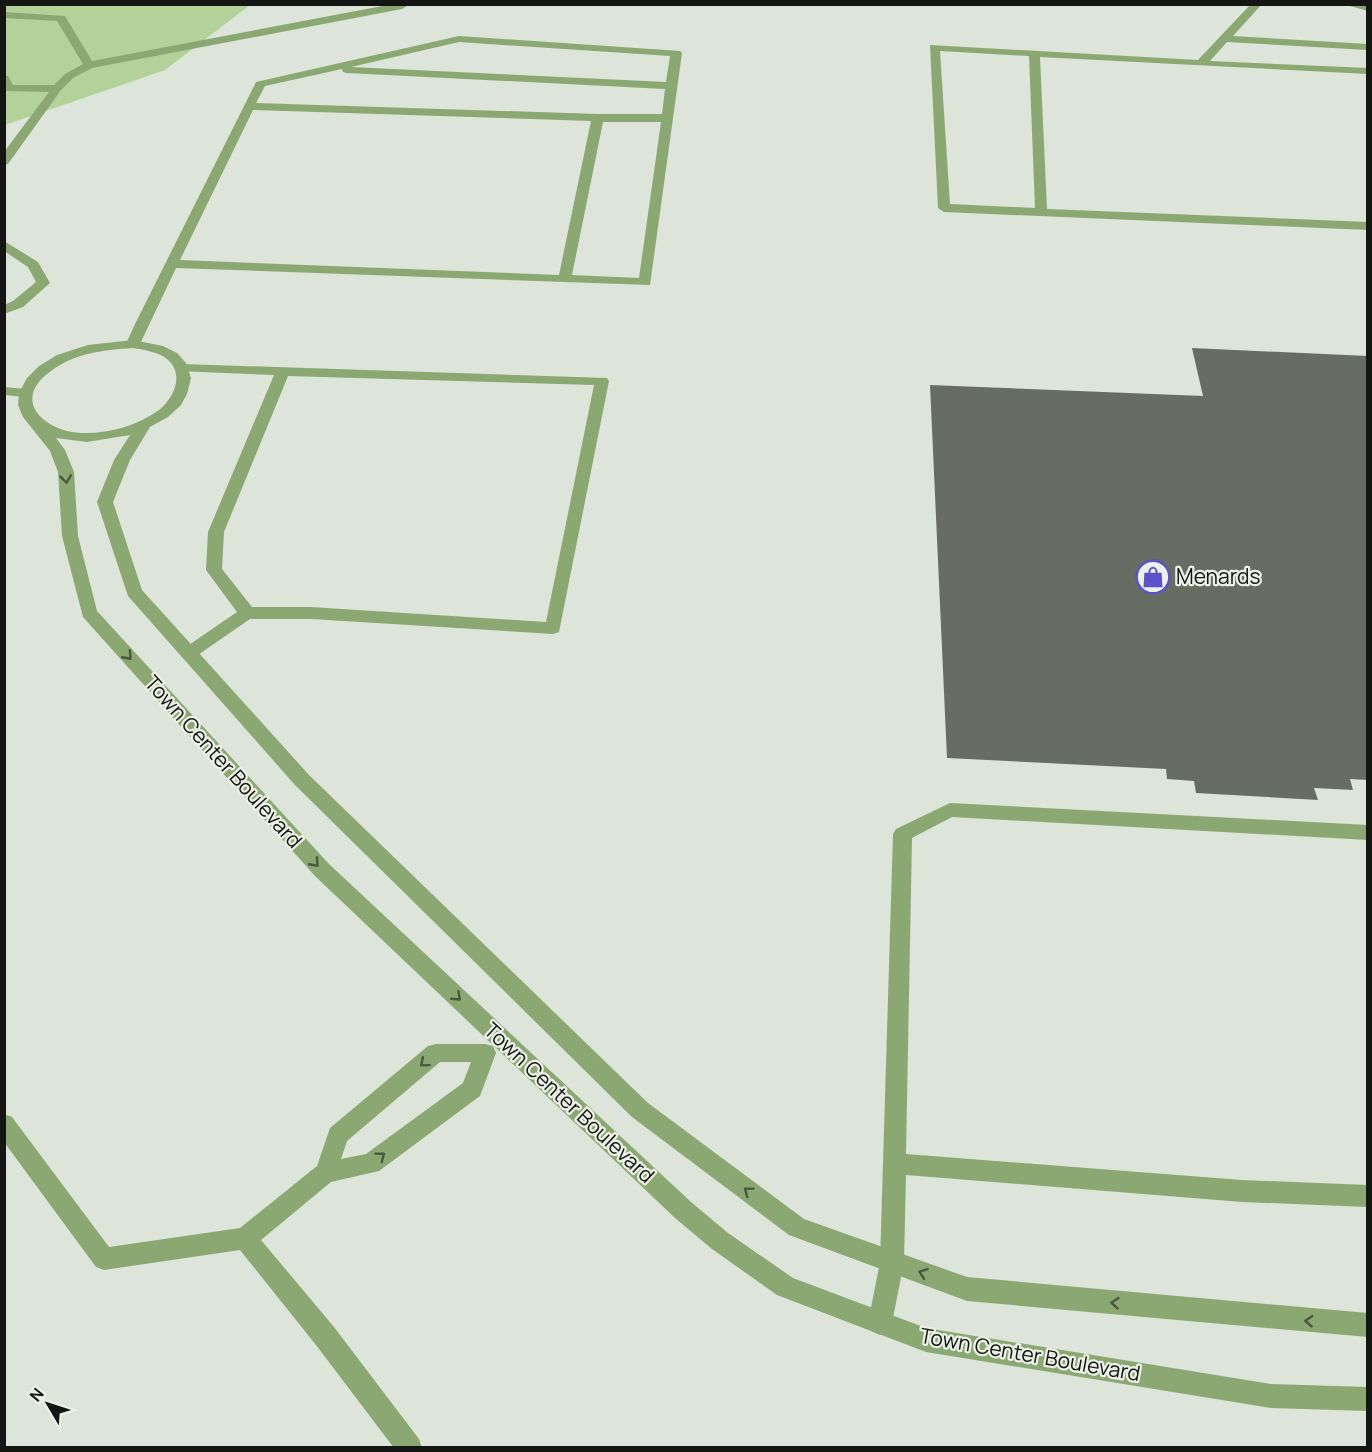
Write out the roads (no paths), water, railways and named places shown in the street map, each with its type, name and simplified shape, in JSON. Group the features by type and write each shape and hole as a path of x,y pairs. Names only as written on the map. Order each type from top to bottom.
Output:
{"street":[{"path":"4,161 57,88 69,76 89,65 402,6 401,4"},
{"path":"1201,64 1257,4"},
{"path":"1354,4 1368,8"},
{"path":"4,15 61,18 89,65"},
{"path":"133,344 249,106 260,84 459,39 676,53 645,282 172,264"},
{"path":"1225,39 1368,47"},
{"path":"1368,71 1201,64 934,47 944,208 1368,226"},
{"path":"1034,54 1041,211"},
{"path":"324,69 671,86"},
{"path":"4,78 9,88 57,88"},
{"path":"249,106 598,118 667,118"},
{"path":"565,279 598,118"},
{"path":"4,245 33,265 43,283 18,304 4,310"},
{"path":"133,344 155,348 172,356 182,368 185,382 179,397 165,412 145,424 124,432 77,438 57,434 40,427 28,416 24,401 26,393 41,372 60,359 100,346 133,344"},
{"path":"182,368 602,381 553,628 311,613 247,613 189,653"},
{"path":"247,613 214,570 216,532 283,371"},
{"path":"4,391 26,393"},
{"name":"Town Center Boulevard","path":"145,424 122,460 105,502 134,592 302,780 640,1110 797,1227 967,1289 1368,1325"},
{"name":"Town Center Boulevard","path":"40,427 57,450 66,472 70,536 89,613 322,870 494,1046 720,1241 785,1287 926,1340 1270,1396 1368,1399"},
{"path":"880,1323 892,1262 903,834 950,810 1368,833"},
{"path":"326,1172 338,1135 436,1053 494,1046"},
{"path":"4,1124 104,1259 245,1238 326,1172 370,1164 472,1089 494,1046"},
{"path":"894,1164 1242,1191 1368,1196"},
{"path":"245,1238 325,1336 410,1448"}],"place":[{"name":"Menards","path":"1153,577"}]}
